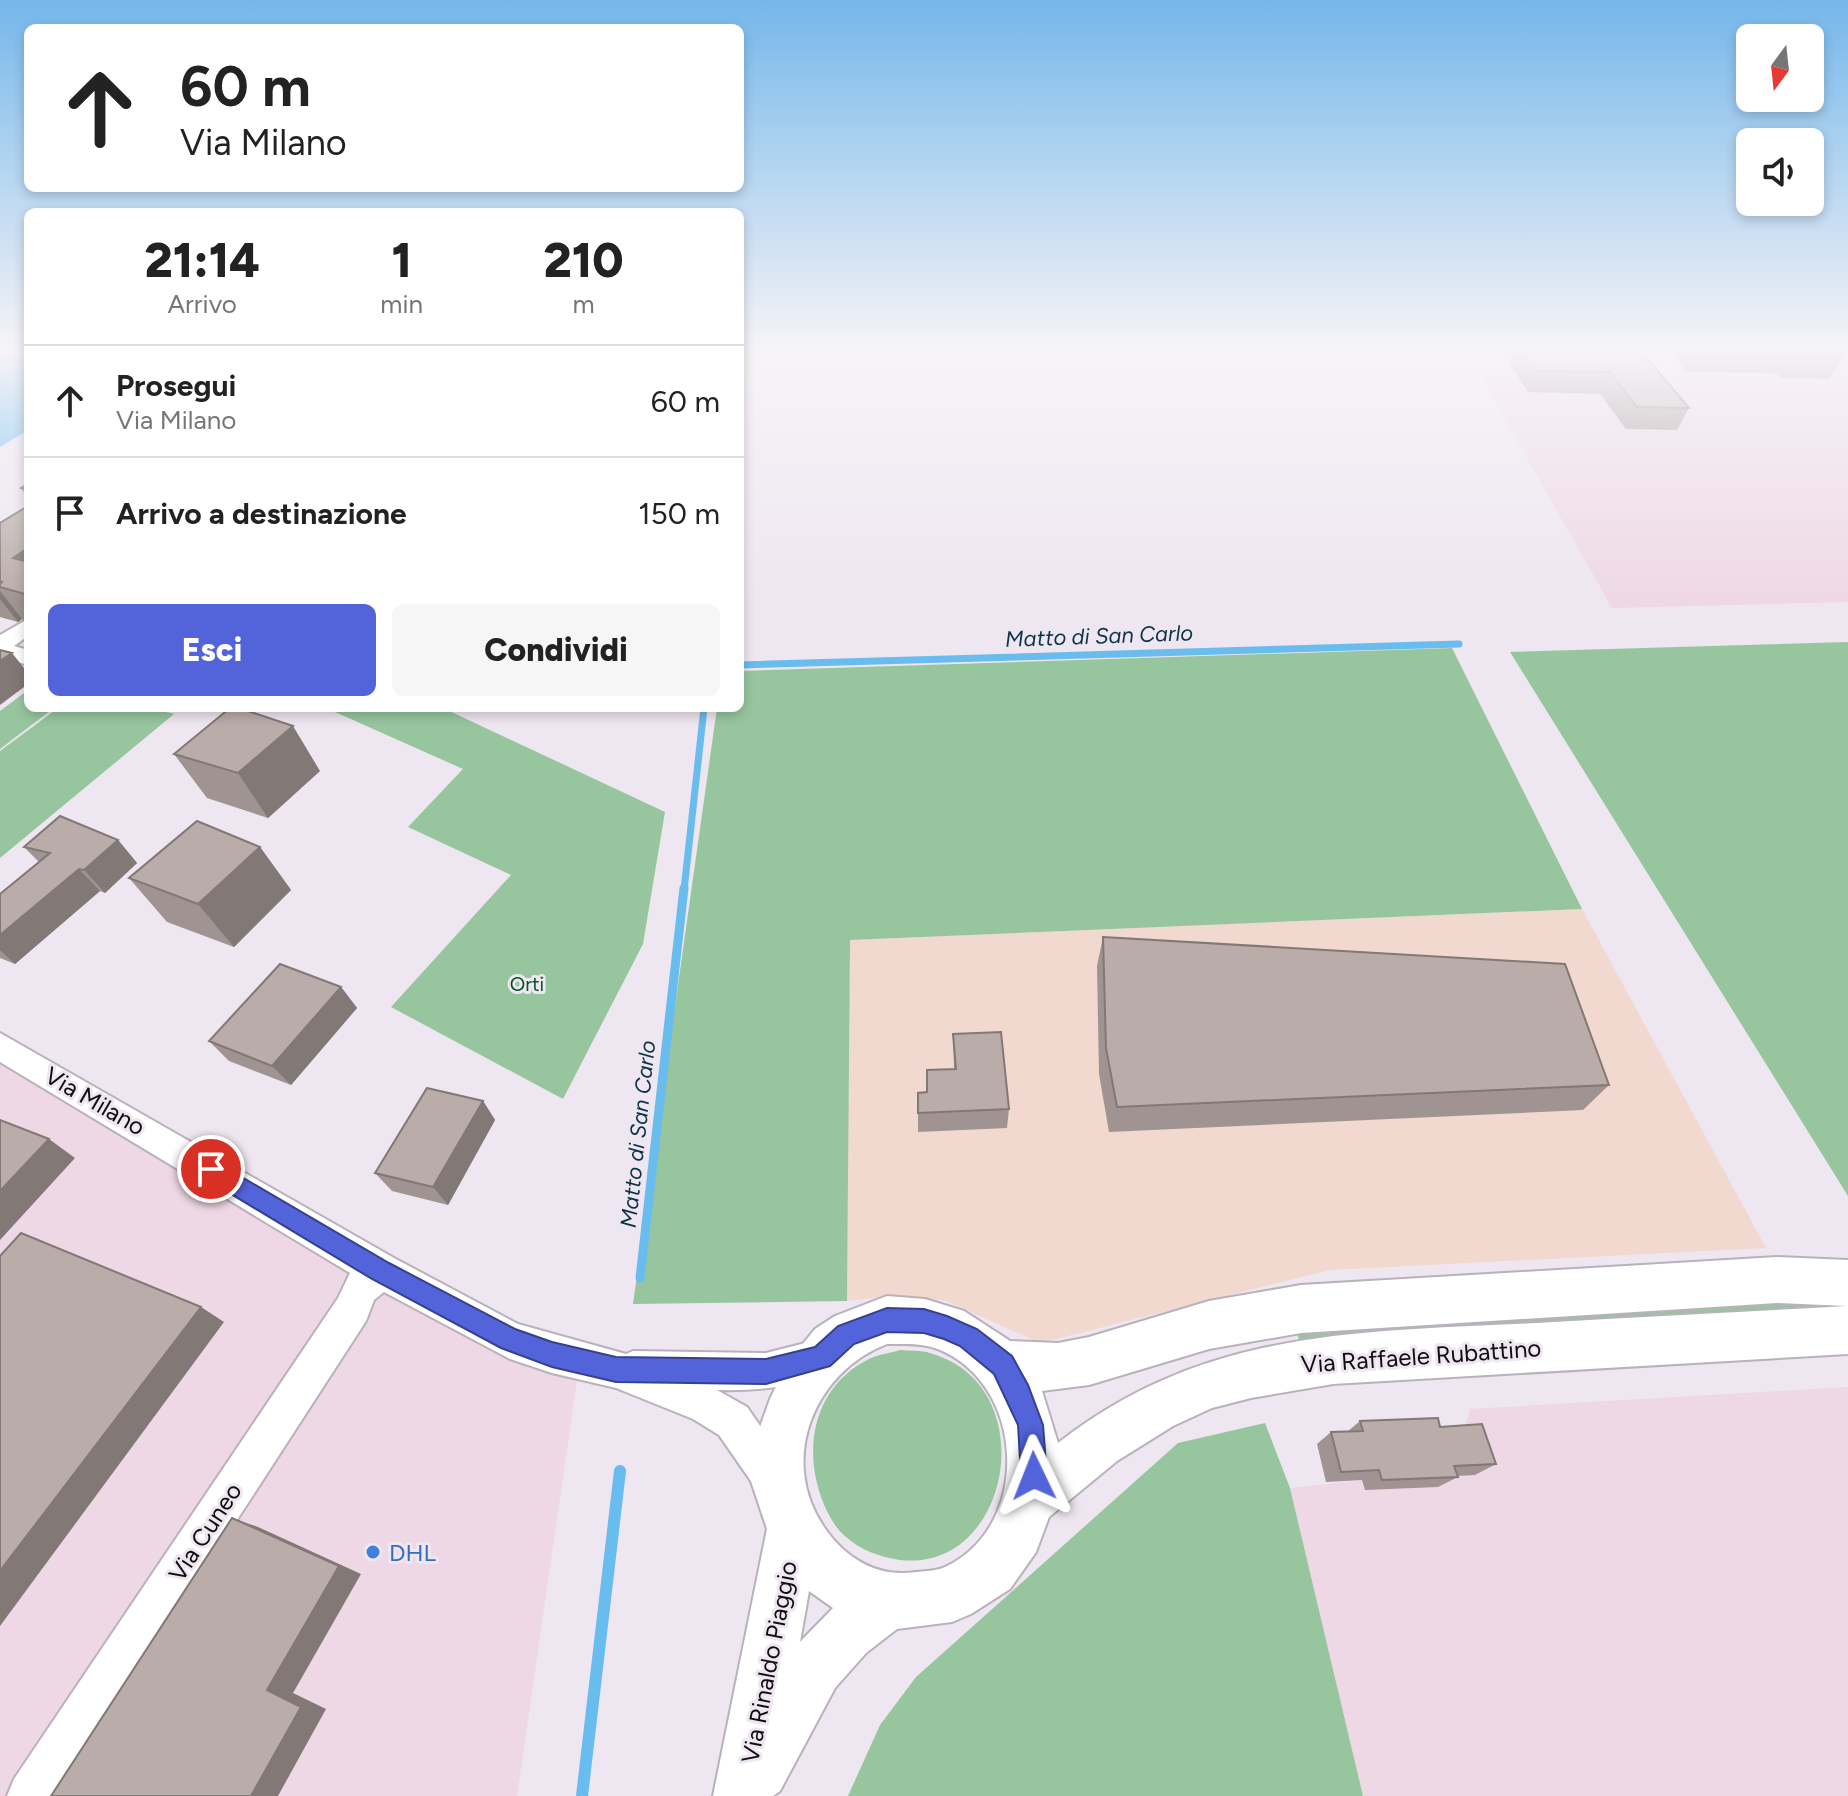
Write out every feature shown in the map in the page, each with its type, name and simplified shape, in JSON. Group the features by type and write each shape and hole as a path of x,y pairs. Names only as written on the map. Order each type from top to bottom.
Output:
{"street":[{"path":"0,647 24,629"},
{"path":"0,647 24,656"},
{"name":"Via Milano","path":"0,1046 381,1271 510,1340 552,1354 616,1369 706,1405 733,1421 785,1505"},
{"name":"Via Cuneo","path":"31,1796 353,1308 359,1289 381,1271"},
{"path":"1003,1365 1033,1368 1073,1364 1209,1325 1301,1309 1777,1280 1848,1283"},
{"name":"Via Raffaele Rubattino","path":"887,1320 924,1321 969,1338 1003,1365 1019,1393 1030,1425 1035,1459 1031,1498 1011,1542 995,1563 960,1590 928,1601 889,1601 860,1593 831,1575 808,1550 785,1505 783,1429 796,1393 821,1358 847,1335 887,1320"},
{"name":"Via Raffaele Rubattino","path":"1031,1498 1124,1425 1176,1398 1239,1377 1291,1365 1426,1353 1848,1330"},
{"name":"Via Milano","path":"616,1369 766,1372 821,1358"},
{"name":"Via Rinaldo Piaggio","path":"744,1796 785,1505"},
{"name":"Via Rinaldo Piaggio","path":"744,1796 815,1668 846,1633 889,1601"}],"shaded area":[{"path":"1514,436 1848,436 1848,602 1612,608"},
{"path":"1582,909 1766,1248 1330,1270 1040,1343 946,1301 901,1295 847,1301 849,940"},
{"path":"0,1045 580,1360 517,1796 0,1796"},
{"path":"1848,1387 1848,1796 1363,1796 1290,1488 1362,1480 1366,1490 1463,1436 1470,1409"}],"green space":[{"path":"1848,642 1848,1196 1510,652"},
{"path":"1452,648 1582,909 850,940 847,1301 633,1304 716,712 744,712 744,671"},
{"path":"24,693 24,712 49,712 0,749 0,711"},
{"path":"53,712 174,714 0,858 0,751"},
{"name":"Orti","path":"335,712 452,712 665,812 643,944 563,1099 391,1007 511,875 408,827 463,769"},
{"path":"1848,1300 1848,1317 1300,1344 1296,1328"},
{"path":"900,1350 930,1353 968,1373 991,1403 1001,1441 999,1480 985,1516 961,1544 927,1559 885,1557 851,1541 835,1525 816,1480 813,1456 815,1432 821,1410 832,1389 849,1372 871,1358"},
{"path":"1265,1423 1290,1488 1363,1796 848,1796 880,1725 916,1677 1178,1443"}],"water":[{"path":"0,436 18,436 0,447"}],"building":[{"path":"24,508 24,551 13,558 24,561 24,594 0,587 0,523"},
{"path":"0,650 12,653 0,661"},
{"path":"225,712 251,712 293,726 238,773 174,754"},
{"path":"60,816 118,840 0,935 0,894 50,853 24,847"},
{"path":"197,821 260,847 198,904 129,878"},
{"path":"1103,937 1565,964 1609,1085 1117,1107 1106,1048"},
{"path":"280,964 341,987 272,1066 209,1041"},
{"path":"1001,1032 1009,1109 918,1113 918,1093 927,1092 927,1070 956,1069 953,1034"},
{"path":"427,1088 483,1101 433,1187 375,1173"},
{"path":"0,1120 49,1139 0,1191"},
{"path":"21,1233 201,1307 0,1571 0,1256"},
{"path":"1438,1418 1440,1427 1482,1424 1496,1464 1454,1466 1458,1477 1382,1480 1379,1470 1341,1472 1331,1432 1363,1431 1360,1421"},
{"path":"232,1518 339,1566 267,1690 301,1707 251,1796 51,1796"}],"waterway":[{"name":"Matto di San Carlo","path":"744,665 1459,644"},
{"name":"Matto di San Carlo","path":"684,890 704,712"},
{"name":"Matto di San Carlo","path":"640,1278 684,888"},
{"name":"Matto di San Carlo","path":"582,1796 620,1471"}],"place":[{"name":"DHL","path":"373,1552"}],"route":[{"path":"211,1169 381,1271 510,1340 552,1354 616,1369 766,1372 821,1358 847,1335 887,1320 924,1321 947,1328 969,1338 1003,1365 1019,1393 1030,1425 1034,1476"}]}
